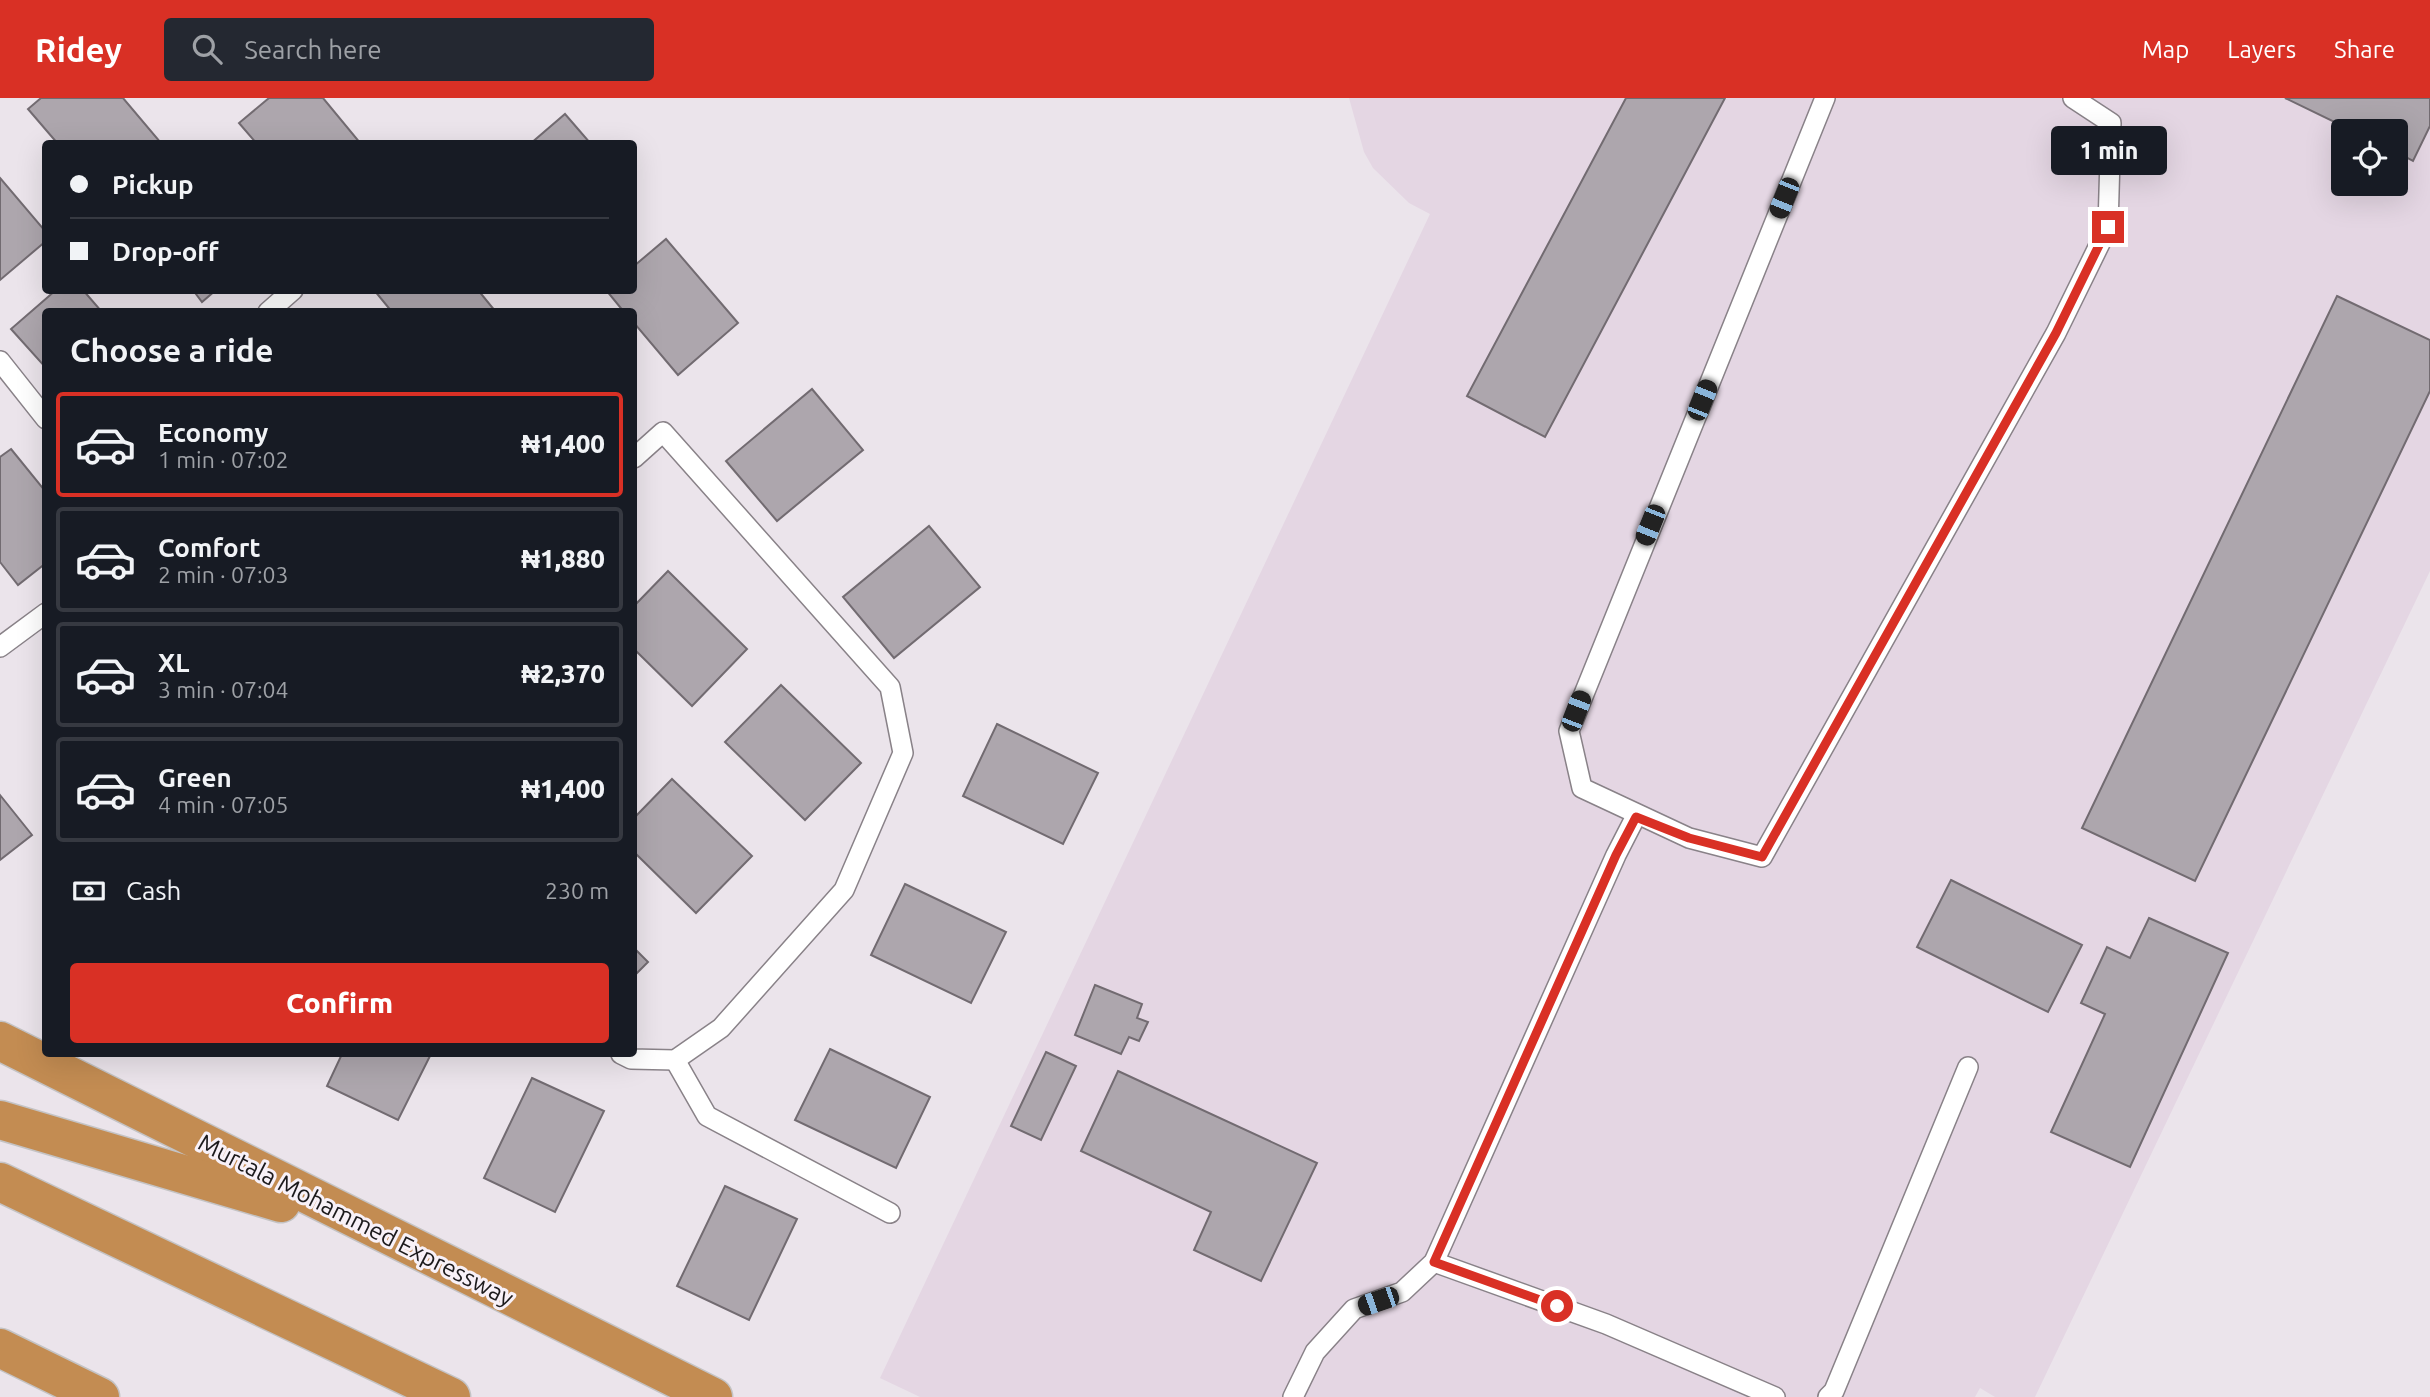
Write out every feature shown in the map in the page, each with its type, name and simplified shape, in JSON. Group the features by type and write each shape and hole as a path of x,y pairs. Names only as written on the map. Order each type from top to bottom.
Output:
{"highway":[{"name":"Murtala Mohammed Expressway","path":"0,1041 713,1397"},
{"path":"0,1120 374,1230"},
{"path":"0,1182 451,1397"},
{"path":"0,1348 100,1397"}],"lane":[{"path":"1825,98 1569,731 1582,788 1636,817 1689,838 1762,857 2056,333 2108,227 2111,123 2073,98"},
{"path":"273,308 288,294"},
{"path":"0,361 42,414"},
{"path":"627,1057 675,1060 722,1028 844,890 903,752 890,687 663,432 637,455"},
{"path":"0,647 42,616"},
{"path":"1293,1397 1315,1352 1354,1309 1402,1292 1434,1262 1616,855 1636,817"},
{"path":"675,1060 707,1115 890,1213"},
{"path":"1828,1397 1834,1391 1968,1067"},
{"path":"1434,1262 1606,1324 1775,1397"}],"shaded area":[{"path":"1349,98 2430,98 2430,571 2035,1397 1995,1397 1980,1388 1975,1397 920,1397 880,1378 1430,214 1409,203 1373,168 1364,152"}],"building":[{"path":"41,98 123,98 158,140 55,140 28,109"},
{"path":"269,98 323,98 358,140 254,140 239,123"},
{"path":"1626,98 1725,98 1545,437 1467,396"},
{"path":"2285,98 2430,98 2430,126 2413,161 2408,158 2408,119 2331,120"},
{"path":"565,114 588,140 535,140"},
{"path":"0,178 42,227 42,244 0,280"},
{"path":"666,239 738,323 678,375 637,327 637,308 621,308 609,294 637,294 637,263"},
{"path":"51,294 86,294 99,308 42,308 42,364 11,329"},
{"path":"196,294 211,294 202,302"},
{"path":"377,294 481,294 493,308 389,308"},
{"path":"2337,296 2430,340 2430,391 2195,881 2082,828"},
{"path":"812,389 863,450 777,521 726,461"},
{"path":"11,449 42,487 42,566 18,585 0,562 0,457"},
{"path":"929,526 980,587 894,658 843,597"},
{"path":"668,571 747,649 692,706 637,652 637,603"},
{"path":"781,685 861,763 805,820 725,742"},
{"path":"997,724 1098,773 1063,844 963,796"},
{"path":"672,779 752,856 696,913 637,855 637,815"},
{"path":"0,795 32,835 0,860"},
{"path":"1951,880 2082,945 2048,1012 1917,947"},
{"path":"905,884 1006,932 971,1003 871,955"},
{"path":"2149,918 2228,953 2130,1167 2051,1132 2105,1014 2081,1003 2107,947 2130,958"},
{"path":"637,951 648,962 637,973"},
{"path":"1095,985 1142,1004 1137,1018 1148,1022 1139,1041 1129,1037 1121,1054 1075,1035"},
{"path":"830,1049 930,1097 896,1168 795,1120"},
{"path":"1046,1052 1076,1066 1041,1140 1011,1126"},
{"path":"341,1057 430,1057 398,1120 327,1086"},
{"path":"1118,1071 1317,1163 1261,1281 1194,1250 1211,1212 1081,1151"},
{"path":"532,1078 604,1111 555,1212 484,1178"},
{"path":"725,1186 797,1219 749,1320 677,1286"}],"route":[{"path":"1557,1306 1434,1262 1616,855 1636,817 1689,838 1762,857 2056,333 2108,227"}]}
